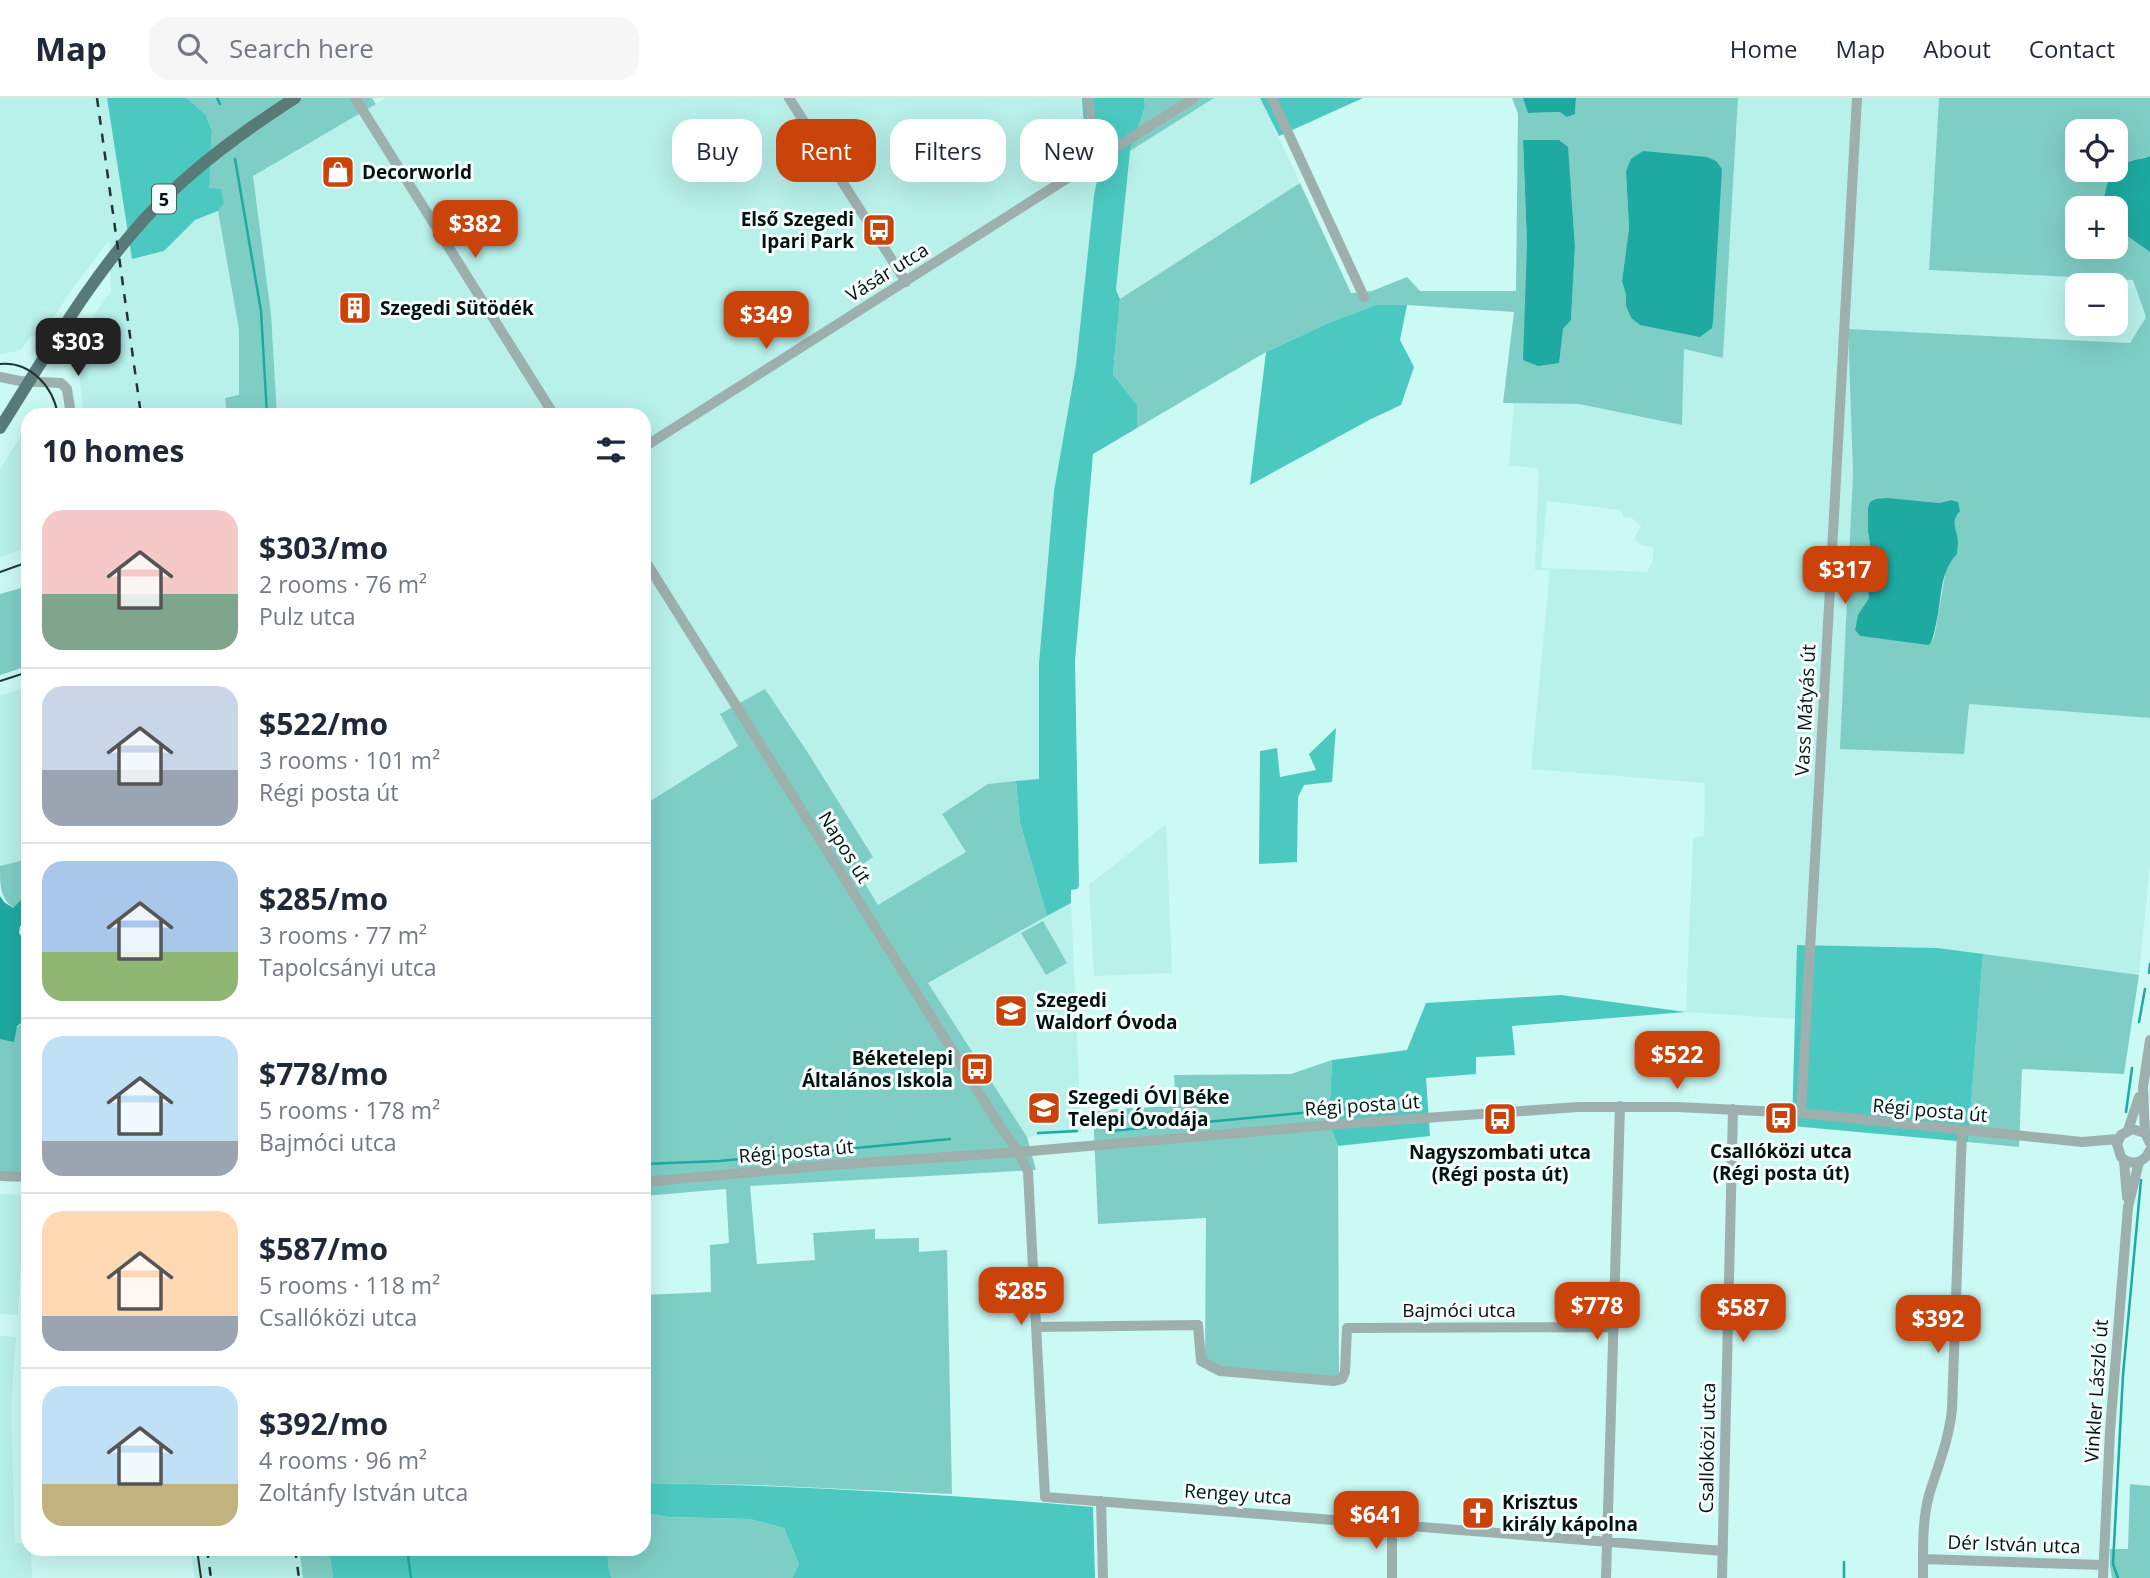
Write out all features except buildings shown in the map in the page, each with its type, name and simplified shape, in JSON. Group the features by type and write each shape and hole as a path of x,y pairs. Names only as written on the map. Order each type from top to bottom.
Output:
{"main road":[{"name":"5","path":"0,428 76,309 120,250 160,203 215,153 295,98"}],"street":[{"path":"355,98 550,408"},
{"path":"789,98 906,282"},
{"path":"1087,98 1090,119"},
{"name":"Vásár utca","path":"1118,147 1194,98"},
{"path":"1272,98 1364,298"},
{"name":"Vass Mátyás út","path":"1801,1114 1857,98"},
{"name":"Vásár utca","path":"651,443 1063,182"},
{"path":"0,377 61,383 67,390 70,408"},
{"name":"Napos út","path":"651,570 1019,1152 1028,1172 1045,1497"},
{"path":"2118,1139 2128,1130 2143,1087 2150,1040"},
{"path":"2143,1087 2148,1139"},
{"path":"1606,1578 1620,1106"},
{"name":"Régi posta út","path":"651,1181 1328,1125 1620,1106 1801,1114 2082,1142 2118,1139"},
{"name":"Csallóközi utca","path":"1722,1578 1733,1109"},
{"path":"2128,1130 2137,1129 2148,1139"},
{"path":"1923,1578 1924,1522 1929,1497 1946,1446 1952,1409 1962,1130"},
{"name":"Vinkler László út","path":"2103,1578 2110,1431 2128,1207 2118,1139"},
{"name":"Régi posta út","path":"2082,1142 2121,1157 2129,1163 2147,1156"},
{"name":"Vinkler László út","path":"2128,1207 2147,1156"},
{"path":"0,1176 21,1177"},
{"name":"Bajmóci utca","path":"1037,1326 1198,1325 1201,1361 1220,1371 1334,1381 1342,1379 1345,1372 1347,1328 1614,1327"},
{"name":"Rengey utca","path":"1045,1497 1723,1551"},
{"path":"1101,1501 1103,1578"},
{"path":"1392,1523 1392,1578"},
{"name":"Dér István utca","path":"1923,1559 2103,1565"}],"shaded area":[{"path":"0,98 107,98 132,259 164,251 195,220 218,211 239,330 239,396 225,398 226,408 83,408 75,340 111,292 109,240 68,295 42,336 31,336 21,349 0,354"},
{"path":"107,98 187,98 206,115 212,131 209,188 221,189 224,203 218,211 195,220 164,251 132,259"},
{"path":"187,98 372,98 376,104 253,176 271,314 277,408 226,408 225,398 239,395 239,330 218,211 224,202 208,188 212,131 206,115"},
{"path":"386,98 1082,98 1083,119 1020,119 1020,182 1097,182 1076,365 1054,491 1039,663 1039,779 988,784 942,814 966,852 878,905 855,868 873,857 808,753 738,746 651,801 651,408 277,408 271,314 253,176"},
{"path":"1082,98 1144,98 1145,107 1130,151 1116,290 1120,299 1113,374 1137,405 1137,428 1093,454 1075,661 1079,886 1071,890 1071,903 1047,916 1020,823 1016,781 1039,779 1039,663 1054,491 1076,365 1094,195 1097,182 1118,182 1118,119 1083,119"},
{"path":"1144,98 1214,98 1130,151 1145,107"},
{"path":"1214,98 1260,98 1300,183 1120,299 1116,290 1130,151"},
{"path":"1260,98 1363,98 1279,136"},
{"path":"1512,98 1523,98 1529,113 1575,114 1576,98 1738,98 1723,358 1684,349 1682,425 1579,404 1503,403 1514,312 1376,305 1328,323 1266,352 1137,428 1137,405 1113,374 1120,299 1300,183 1351,293 1372,291 1407,277 1420,291 1516,291 1518,114","holes":["1523,141 1571,190 1575,246 1571,320 1563,329 1527,245","1626,171 1640,325 1631,318 1626,306 1622,281 1629,228"]},
{"path":"1523,98 1576,98 1575,114 1567,117 1560,112 1528,113"},
{"path":"1738,98 1939,98 1929,270 2065,277 2065,336 2128,336 2128,280 2133,280 2146,317 2130,343 1848,329 1853,473 1968,704 2150,718 2150,862 2139,975 1938,948 1798,945 1796,1019 1686,1012 1693,838 1704,836 1705,783 1531,769 1550,570 1535,570 1539,469 1509,465 1514,403 1579,404 1682,424 1684,349 1723,358","holes":["1547,501 1621,510 1623,517 1632,518 1641,526 1634,539 1653,548 1653,561 1647,572 1541,568"]},
{"path":"1939,98 2150,98 2150,156 2131,161 2128,165 2128,119 2065,119 2065,182 2116,182 2107,196 2065,196 2065,259 2128,259 2128,236 2150,252 2150,718 1969,704 1964,754 1840,749 1853,473 1848,329 2130,343 2146,317 2133,280 2128,280 2128,273 2065,273 2065,277 1929,270","holes":["1951,500 1956,515 1954,521 1958,541 1946,569 1934,638 1929,644 1860,636 1855,630 1858,616 1869,598 1866,566 1870,544 1868,532"]},
{"path":"1523,140 1559,140 1568,147 1575,246 1571,320 1563,329 1559,363 1538,366 1523,360 1527,245"},
{"path":"1643,151 1707,157 1716,161 1722,169 1713,321 1712,328 1700,337 1640,325 1631,318 1626,306 1622,281 1629,228 1626,171 1631,159"},
{"path":"2150,156 2150,252 2128,236 2128,196 2105,196 2108,182 2128,182 2128,163"},
{"path":"1376,305 1407,305 1400,340 1414,367 1401,405 1250,485 1266,352 1328,323"},
{"path":"21,436 21,550 0,557 0,469"},
{"path":"1887,498 1958,502 1960,511 1955,522 1957,554 1944,578 1929,645 1860,636 1855,630 1858,615 1869,598 1866,566 1870,544 1868,508 1870,502"},
{"path":"21,588 21,668 0,675 0,594"},
{"path":"21,689 21,861 0,866 0,696"},
{"path":"765,689 873,857 856,869 878,905 966,852 942,814 988,784 1016,781 1020,823 1047,916 928,983 1027,1137 1036,1170 750,1186 757,1264 815,1260 813,1233 875,1229 875,1239 919,1238 919,1252 947,1250 952,1494 651,1483 651,1295 711,1292 710,1245 729,1243 726,1189 651,1195 651,801 738,746 720,714"},
{"path":"1336,728 1332,782 1304,785 1298,797 1297,862 1259,864 1260,751 1277,748 1280,777 1316,770 1309,754"},
{"path":"1166,824 1172,973 1094,976 1089,885"},
{"path":"21,861 21,901 13,908 5,899 2,890 0,866"},
{"path":"0,896 13,908 21,900 21,1023 17,1026 14,1042 0,1039"},
{"name":"Szegedi Waldorf Óvoda","path":"1071,903 1081,1132 1027,1137 928,983"},
{"path":"1043,921 1067,963 1046,975 1021,933"},
{"path":"1797,945 1938,948 1983,954 1968,1142 1792,1126"},
{"path":"1983,954 2139,975 2124,1074 2022,1069 2019,1147 1968,1142"},
{"path":"1561,995 1686,1012 1512,1026 1515,1055 1476,1057 1476,1074 1426,1078 1430,1136 1338,1146 1329,1123 1332,1060 1407,1050 1426,1003"},
{"path":"21,1024 21,1177 0,1176 0,1039"},
{"path":"1332,1060 1329,1123 1338,1146 1339,1377 1222,1369 1205,1359 1206,1218 1098,1224 1093,1110 1176,1106 1174,1075 1291,1074"},
{"path":"0,1194 21,1195 18,1315 0,1314"},
{"path":"0,1336 16,1337 11,1407 15,1543 21,1543 21,1556 31,1556 32,1578 0,1578"},
{"path":"651,1483 868,1491 1093,1507 1095,1578 792,1578 799,1564 784,1528 750,1519 651,1514"},
{"path":"2130,1484 2150,1486 2150,1578 2112,1578 2110,1549 2128,1549"},
{"path":"651,1514 750,1519 784,1528 799,1564 792,1578 612,1578 608,1556 651,1556"},
{"path":"192,1556 300,1556 303,1578 195,1578"},
{"path":"300,1556 330,1556 333,1578 303,1578"},
{"path":"330,1556 608,1556 612,1578 333,1578"}],"waterway":[{"path":"217,98 220,104"},
{"path":"235,159 261,311 267,408"},
{"path":"2149,973 2150,964"},
{"path":"2139,1022 2145,989"},
{"path":"2126,1112 2132,1068"},
{"path":"1111,1131 1406,1103"},
{"path":"1038,1133 1077,1131"},
{"path":"651,1164 719,1161 950,1139"},
{"path":"2118,1578 2113,1564 2123,1375 2141,1180"},
{"path":"408,1556 411,1578"},
{"path":"1844,1562 1844,1578"}],"tram line":[{"path":"0,364 11,364 30,371 45,385 56,408"},
{"path":"0,572 21,564"},
{"path":"0,681 21,674"},
{"path":"198,1556 201,1578"}],"railway":[{"path":"97,98 140,408"},
{"path":"208,1556 211,1578"},
{"path":"296,1556 299,1578"}],"place":[{"name":"Decorworld","path":"338,172"},
{"name":"Első Szegedi Ipari Park","path":"879,230"},
{"name":"Szegedi Sütödék","path":"355,308"},
{"name":"Szegedi Waldorf Óvoda","path":"1011,1011"},
{"name":"Béketelepi Általános Iskola","path":"977,1069"},
{"name":"Szegedi ÓVI Béke Telepi Óvodája","path":"1044,1108"},
{"name":"Csallóközi utca (Régi posta út)","path":"1781,1118"},
{"name":"Nagyszombati utca (Régi posta út)","path":"1500,1119"},
{"name":"Krisztus király kápolna","path":"1478,1513"}]}
